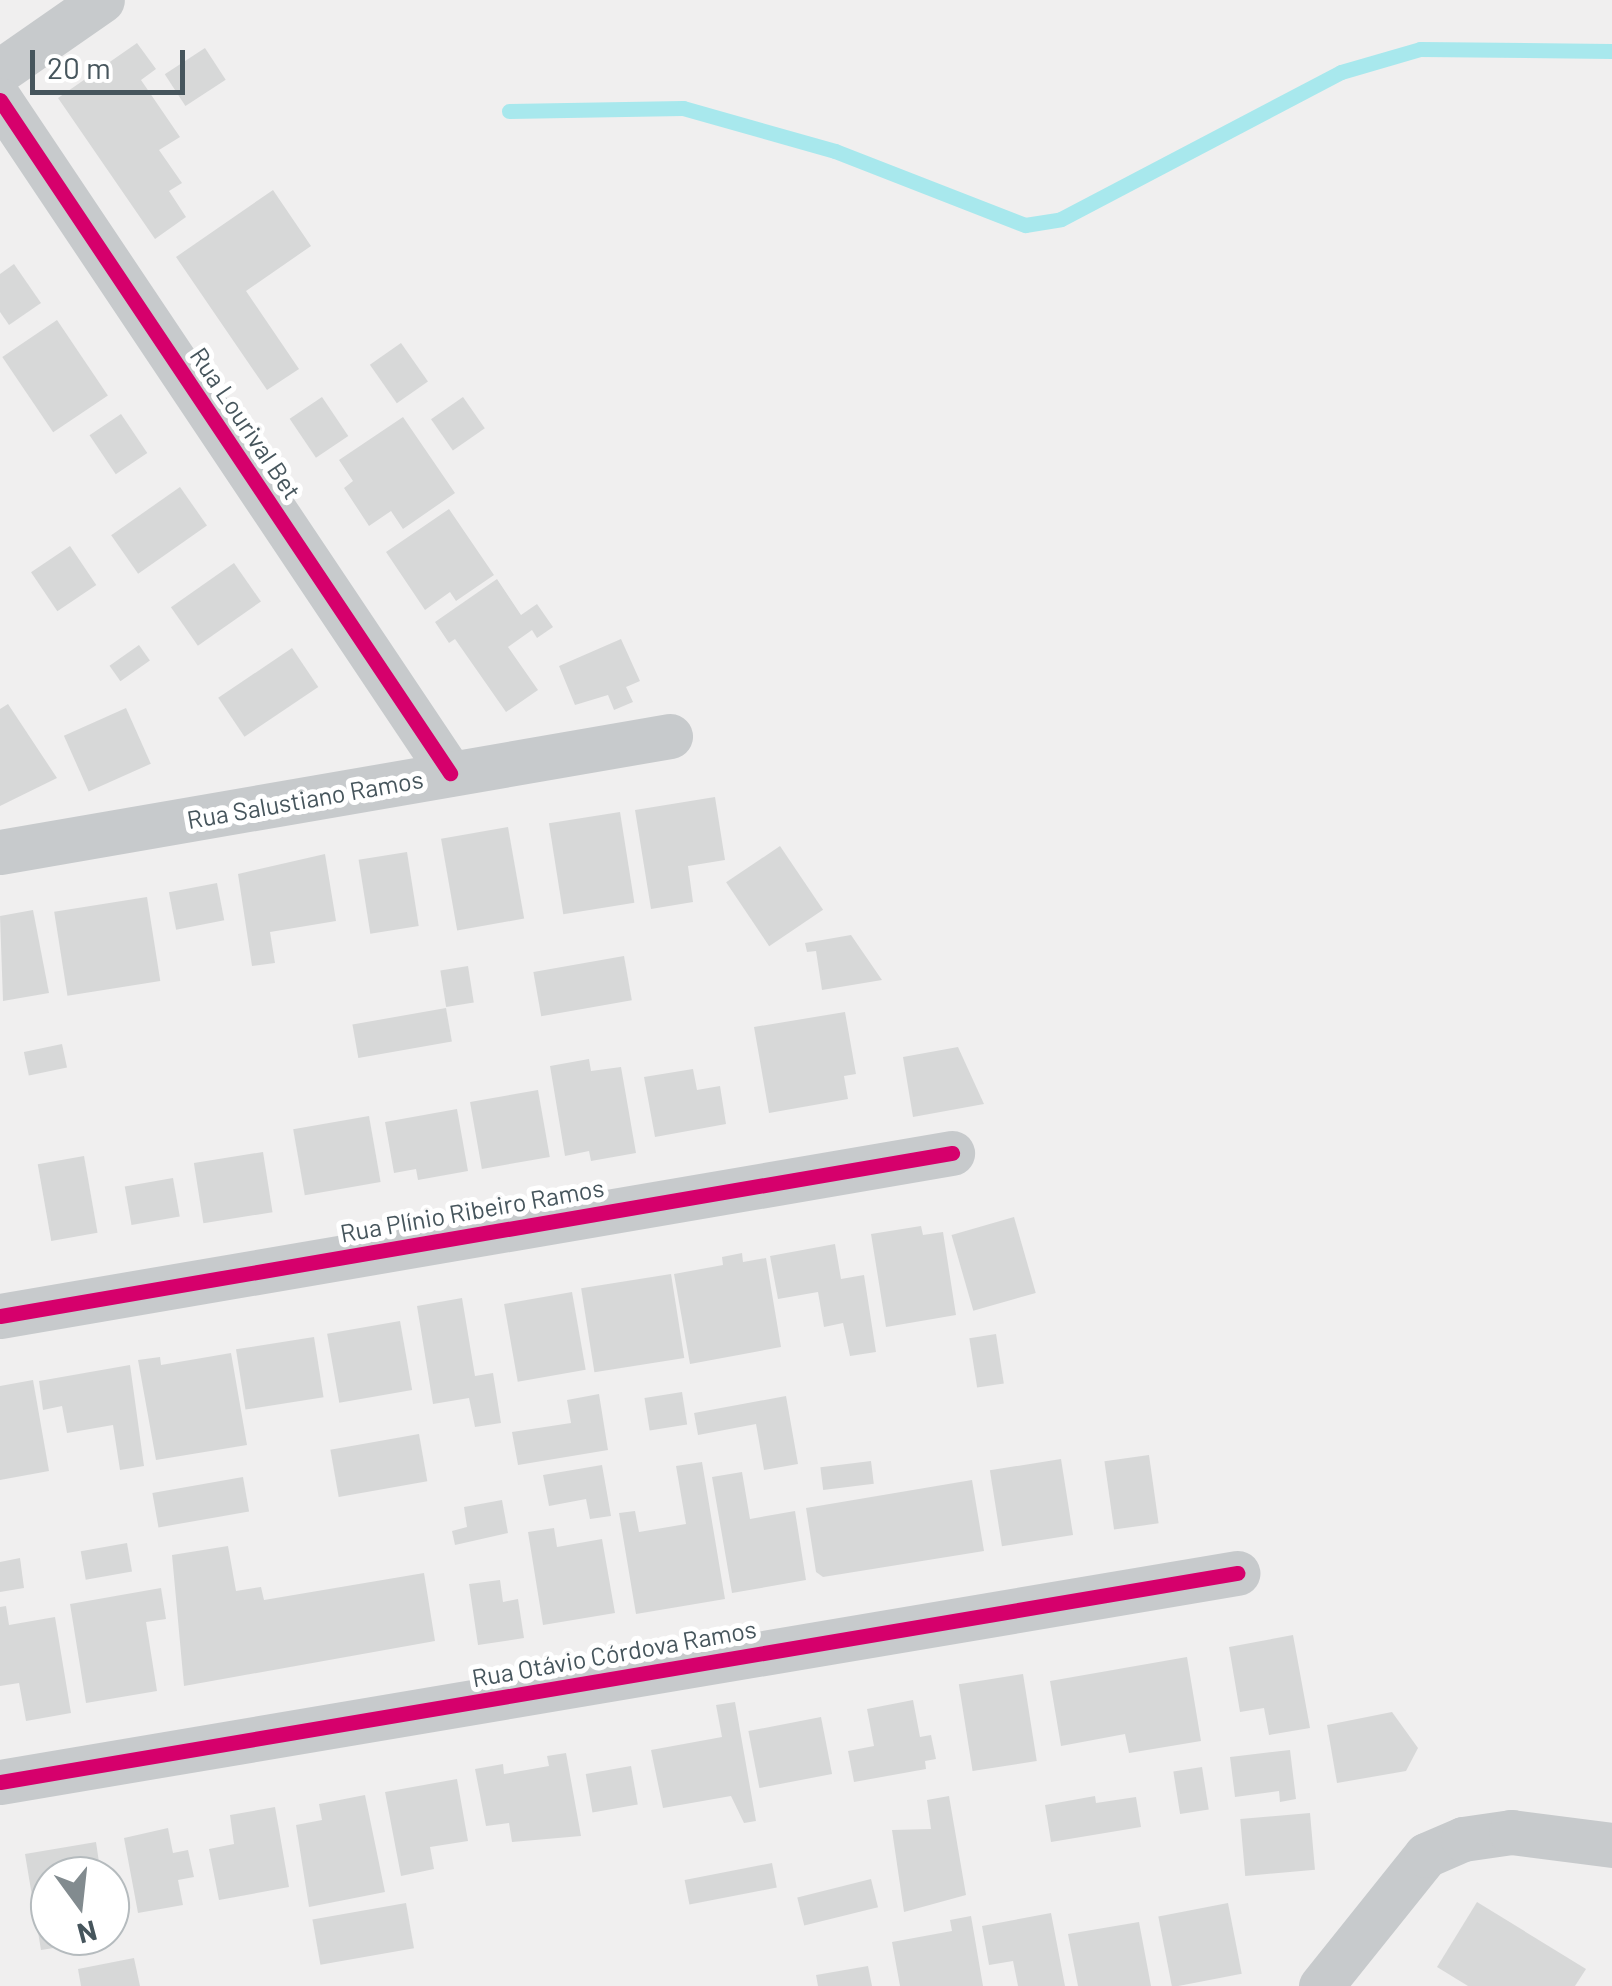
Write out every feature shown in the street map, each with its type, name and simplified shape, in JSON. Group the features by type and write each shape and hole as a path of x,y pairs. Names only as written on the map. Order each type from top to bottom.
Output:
{"street":[{"path":"0,71 102,0"},
{"name":"Rua Lourival Bet","path":"0,100 450,773"},
{"name":"Rua Salustiano Ramos","path":"0,852 670,736"},
{"name":"Rua Plínio Ribeiro Ramos","path":"0,1316 952,1153"},
{"name":"Rua Otávio Córdova Ramos","path":"0,1782 1237,1573"},
{"path":"1321,1986 1426,1855 1463,1839 1511,1832 1612,1845"}],"building":[{"path":"137,43 156,69 141,80 180,137 159,150 182,183 169,191 186,217 155,239 58,98"},
{"path":"205,48 226,80 185,106 165,74"},
{"path":"273,190 311,246 246,291 299,369 267,390 176,257"},
{"path":"14,264 41,303 9,325 0,312 0,274"},
{"path":"57,320 108,395 53,432 2,357"},
{"path":"401,343 428,382 397,403 370,365"},
{"path":"322,397 348,436 316,458 290,419"},
{"path":"463,397 485,428 453,450 431,419"},
{"path":"121,414 147,453 116,474 89,435"},
{"path":"403,417 455,493 403,529 391,511 369,526 344,488 353,481 339,460"},
{"path":"180,487 207,526 138,574 111,535"},
{"path":"449,509 494,575 456,601 450,592 425,610 386,552"},
{"path":"70,546 96,585 57,611 31,572"},
{"path":"234,563 261,602 198,646 171,607"},
{"path":"497,579 521,615 537,604 553,627 537,638 532,630 508,647 538,690 506,712 455,639 449,643 435,622"},
{"path":"621,639 640,681 626,687 633,702 614,710 608,695 575,705 559,666"},
{"path":"139,645 150,661 120,681 110,666"},
{"path":"292,648 318,687 244,737 218,698"},
{"path":"8,704 57,778 0,806 0,709"},
{"path":"126,708 151,764 89,791 64,736"},
{"path":"715,797 725,860 688,866 693,902 651,909 635,810"},
{"path":"620,812 634,903 563,914 549,823"},
{"path":"508,827 524,919 457,930 441,839"},
{"path":"780,846 823,910 769,946 726,882"},
{"path":"407,852 419,926 370,934 359,860"},
{"path":"325,854 336,921 270,932 275,963 252,966 238,874"},
{"path":"217,883 224,920 176,930 169,892"},
{"path":"147,897 160,981 67,996 54,912"},
{"path":"33,910 49,993 3,1001 0,916"},
{"path":"851,935 882,980 822,990 816,951 807,952 805,943"},
{"path":"624,956 632,1000 541,1016 533,972"},
{"path":"468,966 474,1003 446,1007 440,970"},
{"path":"446,1008 452,1041 358,1058 352,1024"},
{"path":"845,1012 856,1074 844,1076 848,1099 769,1113 754,1027"},
{"path":"62,1044 67,1067 29,1076 24,1052"},
{"path":"958,1047 984,1104 913,1117 903,1057"},
{"path":"589,1059 591,1071 621,1067 636,1153 591,1161 589,1151 565,1156 550,1066"},
{"path":"693,1069 697,1090 720,1086 726,1124 655,1137 644,1077"},
{"path":"538,1090 550,1157 482,1169 470,1102"},
{"path":"457,1109 468,1171 418,1180 416,1169 394,1173 385,1122"},
{"path":"369,1116 381,1182 305,1195 293,1129"},
{"path":"263,1152 273,1212 203,1223 194,1163"},
{"path":"84,1156 98,1233 51,1241 38,1164"},
{"path":"173,1178 180,1216 132,1225 125,1187"},
{"path":"1014,1217 1036,1293 973,1311 952,1235"},
{"path":"921,1226 923,1235 943,1232 956,1315 886,1327 871,1234"},
{"path":"835,1244 841,1279 864,1275 876,1352 850,1356 843,1323 824,1327 818,1292 778,1299 770,1256"},
{"path":"742,1253 743,1262 766,1258 781,1347 690,1364 674,1274 723,1265 722,1257"},
{"path":"671,1274 684,1358 594,1372 581,1288"},
{"path":"572,1292 586,1370 518,1382 504,1304"},
{"path":"462,1298 475,1376 493,1373 501,1423 475,1427 469,1398 433,1404 417,1306"},
{"path":"400,1321 412,1390 339,1403 327,1334"},
{"path":"996,1334 1004,1383 977,1388 969,1338"},
{"path":"314,1337 324,1397 246,1410 236,1349"},
{"path":"231,1353 247,1445 156,1460 138,1360 160,1357 161,1365"},
{"path":"130,1365 144,1466 120,1470 113,1425 67,1433 62,1406 43,1410 39,1381"},
{"path":"33,1380 49,1471 0,1480 0,1386"},
{"path":"682,1392 687,1425 650,1431 644,1398"},
{"path":"599,1394 608,1450 518,1465 512,1432 571,1423 567,1400"},
{"path":"786,1396 798,1464 764,1470 756,1424 698,1435 694,1413"},
{"path":"419,1434 427,1481 339,1497 330,1450"},
{"path":"1149,1455 1159,1523 1114,1530 1104,1461"},
{"path":"1061,1459 1073,1535 1002,1546 990,1470"},
{"path":"871,1461 874,1484 823,1490 820,1467"},
{"path":"702,1462 725,1599 636,1614 619,1513 635,1511 639,1532 686,1524 676,1466"},
{"path":"602,1465 611,1516 590,1519 586,1499 549,1506 543,1475"},
{"path":"742,1472 750,1519 795,1511 806,1580 732,1593 712,1477"},
{"path":"243,1477 249,1511 158,1527 152,1493"},
{"path":"972,1480 984,1551 823,1577 816,1572 806,1508"},
{"path":"502,1500 508,1533 455,1545 452,1531 467,1527 464,1507"},
{"path":"554,1528 557,1547 602,1539 615,1613 543,1625 528,1532"},
{"path":"127,1543 132,1572 86,1580 81,1551"},
{"path":"228,1546 236,1591 261,1587 264,1600 424,1573 435,1641 184,1686 172,1555"},
{"path":"20,1558 24,1588 0,1592 0,1562"},
{"path":"500,1580 503,1602 518,1599 524,1638 478,1645 469,1584"},
{"path":"161,1588 166,1619 146,1622 157,1691 86,1703 70,1604"},
{"path":"6,1606 9,1625 55,1617 71,1713 26,1721 19,1683 0,1686 0,1607"},
{"path":"1293,1635 1310,1728 1269,1735 1264,1708 1240,1712 1229,1647"},
{"path":"1187,1657 1201,1741 1129,1753 1125,1734 1061,1746 1050,1681"},
{"path":"1023,1674 1037,1761 973,1771 959,1684"},
{"path":"913,1700 920,1737 931,1735 936,1759 925,1761 926,1769 854,1782 848,1751 874,1746 867,1709"},
{"path":"735,1702 756,1821 744,1823 731,1796 663,1808 651,1750 722,1737 716,1705"},
{"path":"1392,1712 1418,1748 1406,1771 1337,1783 1327,1725"},
{"path":"821,1717 832,1774 759,1788 748,1731"},
{"path":"1290,1750 1296,1799 1280,1802 1279,1791 1235,1797 1230,1757"},
{"path":"566,1753 581,1836 512,1842 509,1823 486,1826 475,1769 503,1764 504,1774 549,1766 547,1756"},
{"path":"631,1766 638,1804 592,1812 586,1774"},
{"path":"1202,1767 1209,1809 1180,1814 1173,1772"},
{"path":"457,1779 468,1841 430,1847 434,1869 401,1876 385,1792"},
{"path":"365,1795 385,1892 309,1907 296,1825 322,1820 319,1804"},
{"path":"949,1796 966,1895 904,1912 892,1830 931,1829 927,1800"},
{"path":"1095,1796 1096,1803 1136,1797 1141,1827 1051,1842 1045,1805"},
{"path":"275,1807 289,1887 219,1900 209,1849 234,1844 230,1815"},
{"path":"1310,1813 1315,1870 1245,1876 1240,1819"},
{"path":"168,1828 173,1853 188,1850 194,1877 178,1880 183,1905 138,1913 124,1838"},
{"path":"96,1842 98,1856 30,1856 30,1884 25,1854"},
{"path":"772,1863 777,1888 689,1905 685,1880"},
{"path":"871,1879 878,1907 804,1926 797,1897"},
{"path":"1477,1902 1586,1969 1575,1986 1468,1986 1437,1967"},
{"path":"406,1903 414,1948 320,1965 312,1919"},
{"path":"1228,1903 1242,1974 1172,1986 1158,1917"},
{"path":"1051,1913 1065,1986 1018,1986 1013,1961 989,1965 982,1926"},
{"path":"971,1916 983,1986 900,1986 892,1942 952,1931 950,1920"},
{"path":"1139,1922 1151,1986 1078,1986 1068,1934"},
{"path":"134,1958 140,1986 81,1986 78,1969"},
{"path":"868,1966 872,1986 818,1986 816,1975"}],"waterway":[{"path":"509,111 683,108 835,151 1025,225 1061,219 1341,72 1420,49 1612,51"}],"cycle path":[{"path":"0,100 450,773"},
{"path":"0,1316 952,1153"},
{"path":"0,1782 1237,1573"}]}
